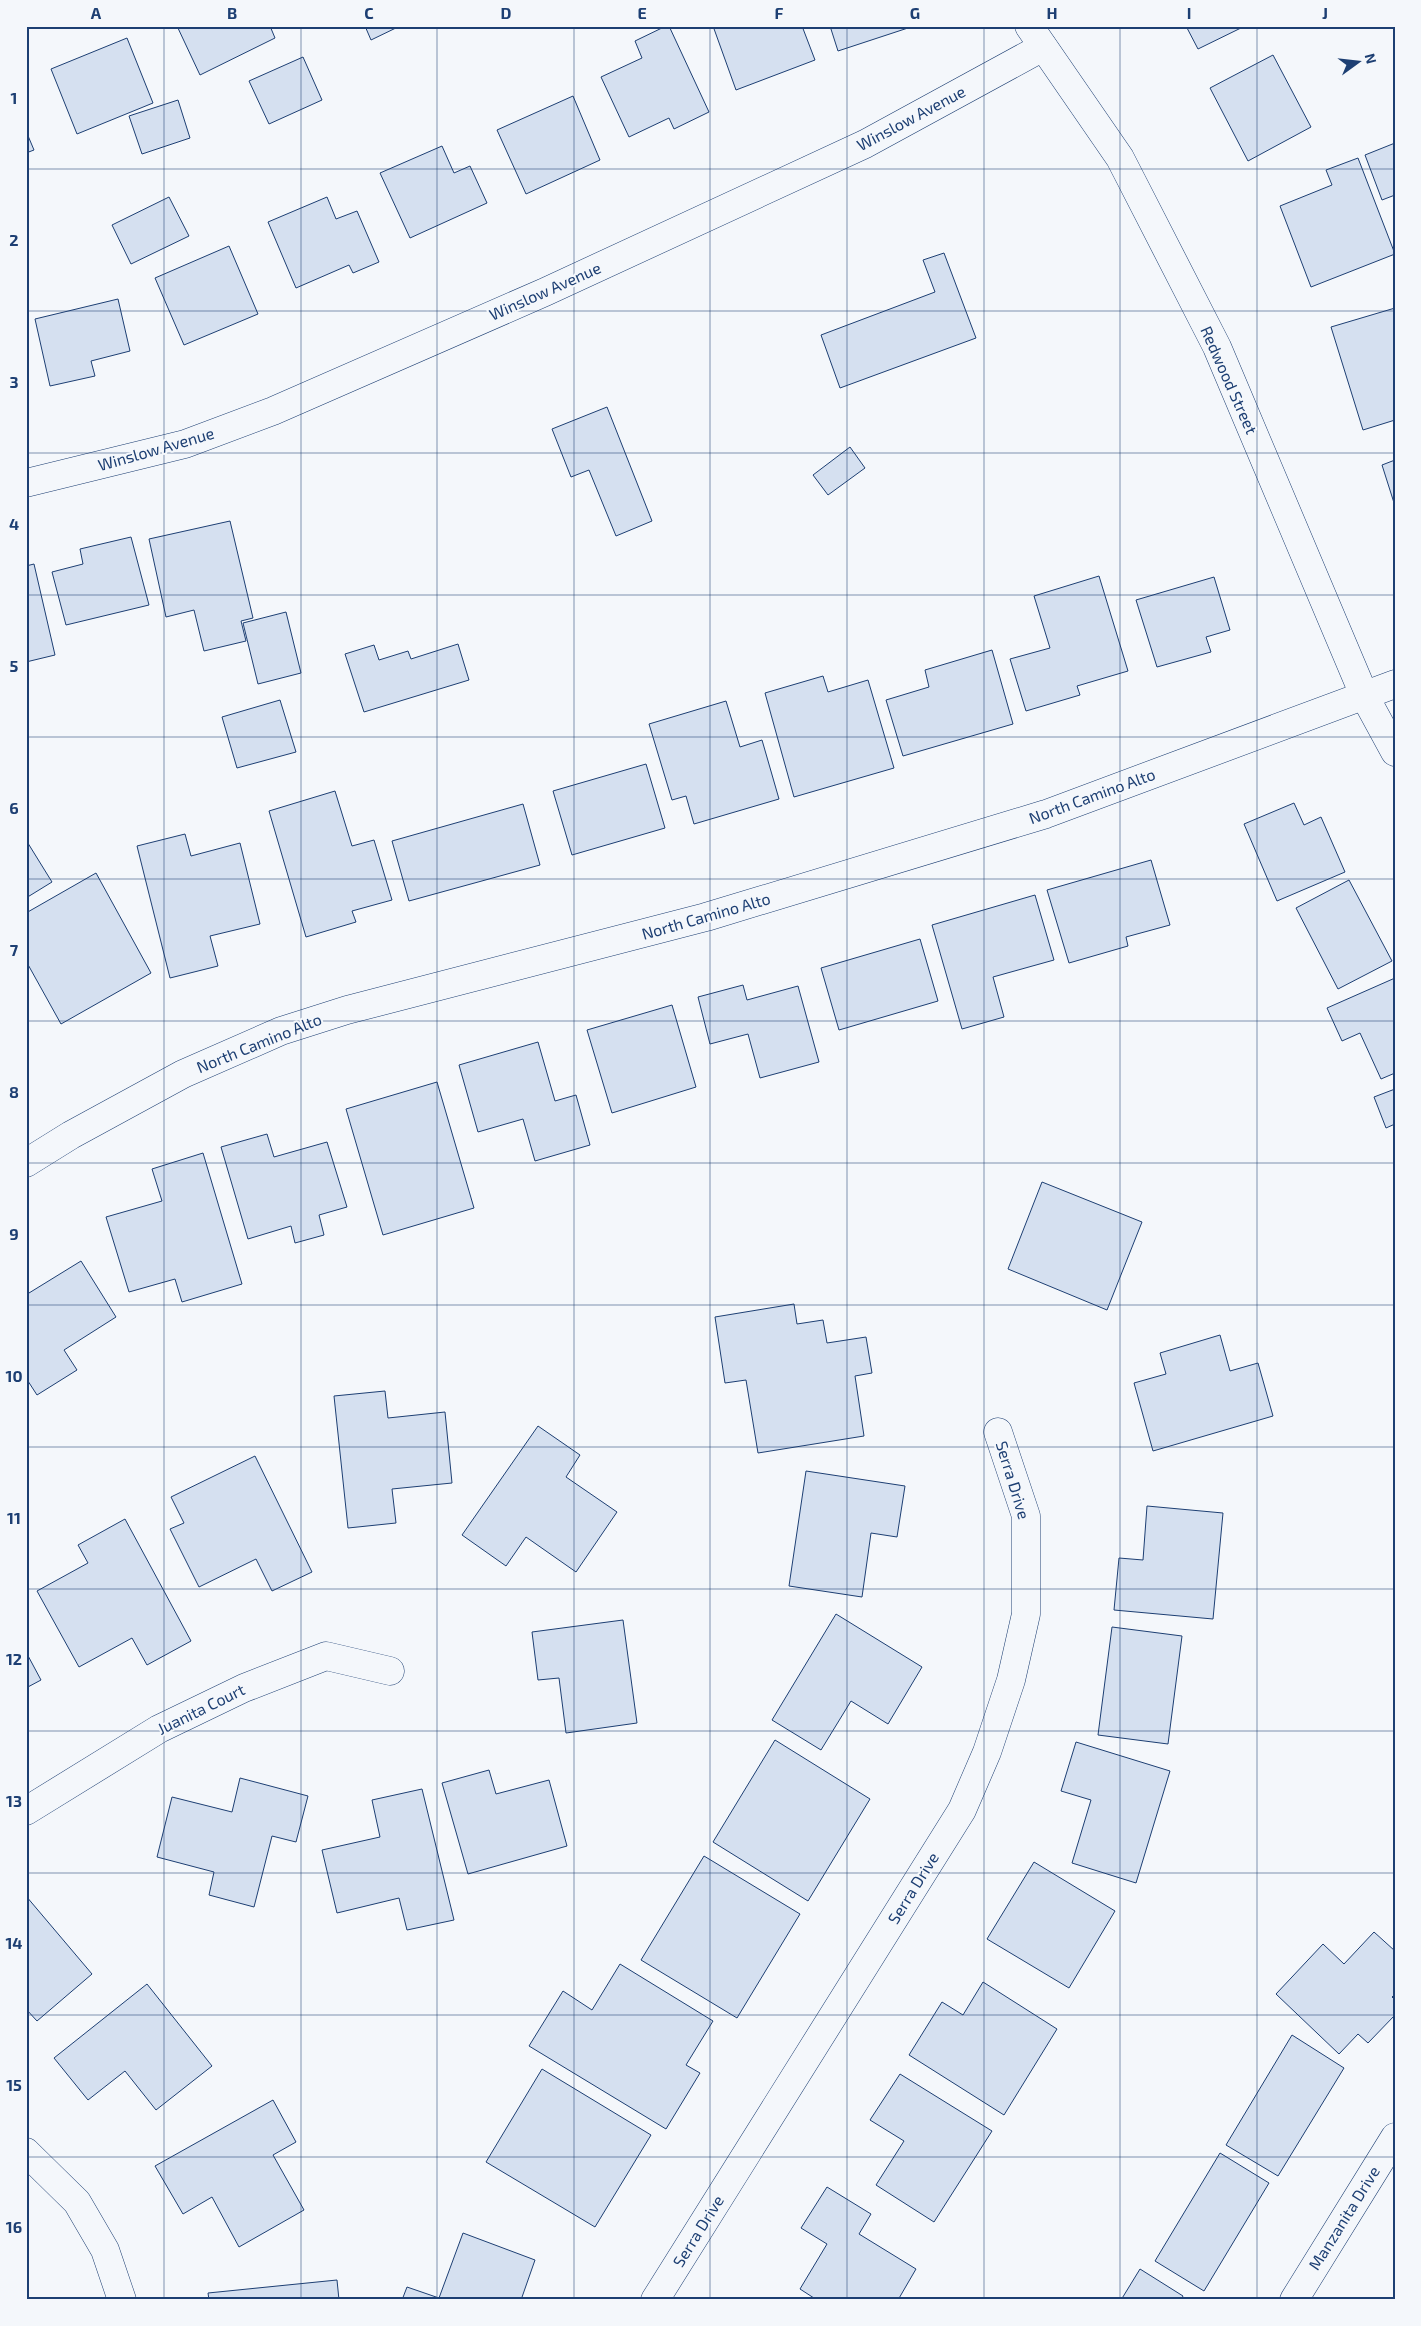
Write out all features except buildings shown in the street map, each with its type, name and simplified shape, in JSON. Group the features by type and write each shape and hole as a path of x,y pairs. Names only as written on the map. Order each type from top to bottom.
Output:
{"street":[{"name":"Winslow Avenue","path":"26,483 185,444 273,411 545,292 865,144 1036,36"},
{"name":"Redwood Street","path":"1036,36 1120,158 1217,347 1364,695 1395,752"},
{"name":"North Camino Alto","path":"26,1163 71,1134 183,1074 282,1031 347,1010 706,917 1046,814 1395,684"},
{"name":"Serra Drive","path":"655,2300 962,1810 987,1752 1012,1680 1026,1614 1026,1516 998,1432"},
{"name":"Juanita Court","path":"26,1811 159,1729 244,1688 326,1656 390,1671"},
{"name":"Manzanita Drive","path":"1294,2300 1395,2137"},
{"path":"26,2152 77,2202 105,2250 122,2300"}]}
